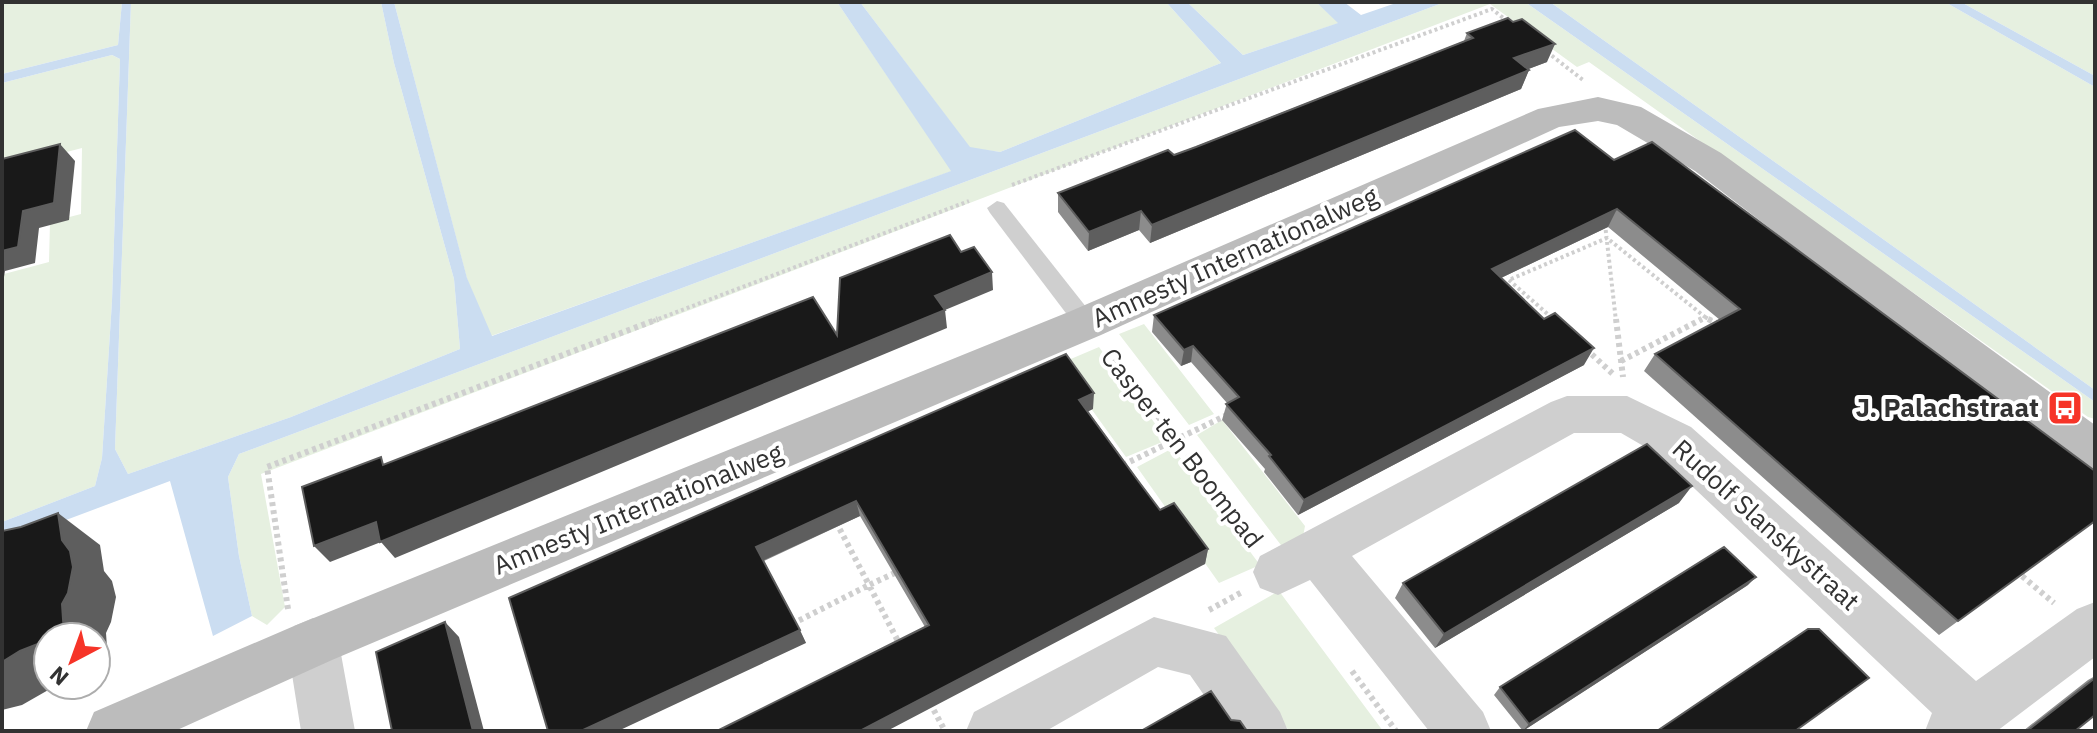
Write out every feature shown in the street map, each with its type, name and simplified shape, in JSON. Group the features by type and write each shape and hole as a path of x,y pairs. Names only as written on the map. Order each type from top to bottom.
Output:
{"street":[{"name":"Amnesty Internationalweg","path":"113,731 304,648 1086,323 1551,117 1598,109 1628,115 1708,162 2095,451"},
{"name":"Rudolf Slanskystraat","path":"1297,561 1567,415 1627,414 1675,441 1962,722"},
{"path":"1297,561 1464,731"},
{"path":"1962,722 2092,629"},
{"path":"993,731 1154,641 1207,654 1261,731"},
{"path":"304,648 328,731"}],"lane":[{"path":"998,199 1086,323"}],"path":[{"path":"998,199 1492,9 1516,28"},
{"path":"1541,48 1628,115"},
{"path":"304,648 267,467 969,201"},
{"path":"1578,342 1623,384 1604,209"},
{"path":"1501,284 1607,238"},
{"path":"1607,238 1705,317 1731,334"},
{"path":"1511,279 1556,321"},
{"path":"1621,361 1705,317"},
{"path":"1719,324 1732,317"},
{"name":"Casper ten Boompad","path":"1086,323 1176,440 1297,561"},
{"path":"1120,466 1232,412"},
{"path":"832,514 904,651"},
{"path":"1154,641 1297,561"},
{"path":"2005,562 2092,629"},
{"path":"787,626 911,565"},
{"path":"924,691 945,731"}],"green space":[{"path":"2,2 122,2 118,45 2,74"},
{"path":"131,2 381,2 394,63 454,279 460,349 291,417 128,474 115,449"},
{"path":"394,2 837,2 952,171 491,336 467,279"},
{"path":"860,2 1166,2 1221,63 1000,152 970,148"},
{"path":"1187,2 1316,2 1339,23 1243,55"},
{"path":"1445,2 1525,2 2095,402 2095,419 2088,417 1589,62 1577,67 1490,4 261,474 285,607 267,625 252,616 239,556 228,477 239,454"},
{"path":"1550,2 1945,2 2095,87 2095,390"},
{"path":"1961,2 2095,2 2095,76"},
{"path":"112,55 120,59 112,301 102,458 95,486 2,522 4,274 49,262 50,222 81,214 82,148 2,169 2,83"},
{"path":"1144,324 1214,414 1189,425 1119,334"},
{"path":"1099,347 1167,440 1126,457 1059,364"},
{"path":"1222,420 1305,526 1302,542 1287,553 1197,435"},
{"path":"1173,448 1260,565 1219,583 1137,467"},
{"path":"1279,591 1383,731 1289,731 1214,628"}],"water":[{"path":"122,2 131,2 115,449 128,474 291,417 460,349 454,279 394,63 381,2 394,2 467,278 492,336 951,171 837,2 860,2 970,147 1000,152 1221,63 1166,2 1187,2 1243,55 1338,23 1316,2 1344,2 1361,15 1399,2 1445,2 239,454 228,477 239,556 252,616 213,636 170,481 2,544 2,522 95,486 102,458 112,301 120,59 112,55 2,83 2,74 118,45"},
{"path":"1525,2 1550,2 2095,390 2095,402"},
{"path":"1945,2 1961,2 2095,76 2095,87"}],"building":[{"path":"1508,18 1513,22 1522,19 1555,44 1514,58 1529,70 1152,225 1141,211 1089,232 1058,193 1168,150 1174,155 1196,147 1473,38 1467,33"},
{"path":"1575,130 1614,160 1652,142 2095,471 2095,521 1958,621 1655,354 1740,309 1617,209 1492,269 1544,319 1555,313 1594,348 1304,500 1271,455 1226,404 1239,397 1193,346 1184,350 1154,315"},
{"path":"60,144 54,203 23,211 18,247 2,251 2,159"},
{"path":"950,235 961,252 974,247 992,272 935,296 945,310 380,542 376,522 314,546 302,487 381,457 383,465 813,297 837,335 840,278"},
{"path":"1066,354 1094,393 1079,400 1160,510 1174,503 1208,549 860,731 717,731 929,625 856,501 756,547 800,630 581,731 548,731 509,598"},
{"path":"1647,444 1692,486 1444,634 1403,583"},
{"path":"58,513 62,540 70,551 73,567 68,593 62,604 63,621 32,621 32,646 2,662 2,531"},
{"path":"1724,547 1756,577 1529,724 1500,687"},
{"path":"445,622 473,731 392,731 376,652"},
{"path":"1808,629 1819,629 1869,678 1795,731 1657,731"},
{"path":"2095,678 2095,715 2075,731 2027,731"},
{"path":"1211,691 1231,720 1240,721 1247,731 1141,731"}],"place":[{"name":"J. Palachstraat","path":"2065,408"}]}
